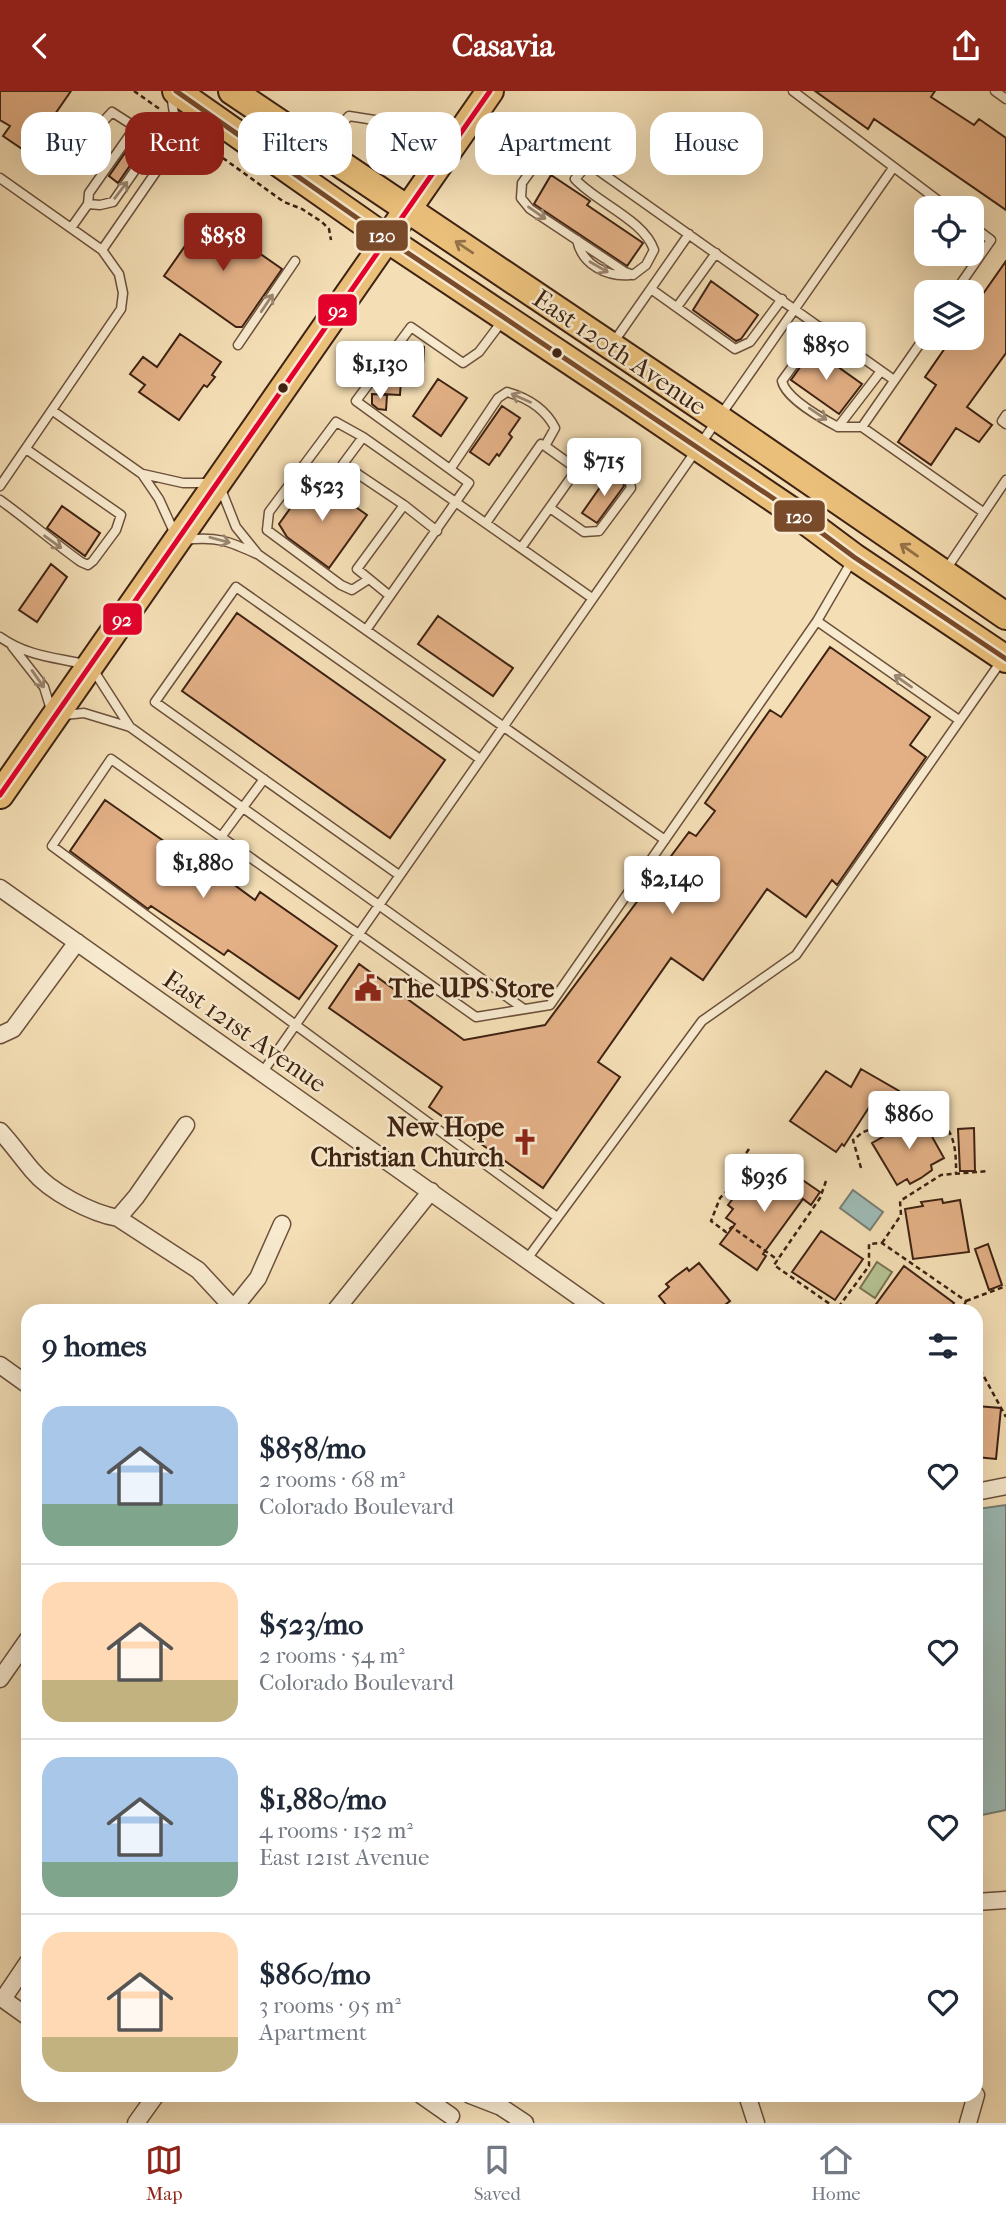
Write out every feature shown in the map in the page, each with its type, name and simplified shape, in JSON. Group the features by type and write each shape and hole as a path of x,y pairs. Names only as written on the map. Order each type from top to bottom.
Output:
{"main road":[{"name":"East 120th Avenue","path":"232,91 262,112"},
{"path":"0,795 490,91"},
{"name":"East 120th Avenue","path":"171,102 237,134 387,239 698,447 1005,658"},
{"name":"East 120th Avenue","path":"352,173 718,418 1006,617"}],"street":[{"name":"East 121st Avenue","path":"0,888 589,1304"},
{"path":"0,1035 12,1029 77,942"},
{"path":"118,1217 136,1197 186,1125"},
{"path":"0,1131 18,1149 33,1172 68,1198 99,1214 118,1217 198,1270 229,1304"},
{"path":"341,1304 431,1191"},
{"path":"239,1304 258,1277 282,1224"},
{"path":"0,1366 21,1380"},
{"path":"983,1491 1006,1486"},
{"path":"0,1679 21,1649"},
{"path":"983,1902 1006,1900"},
{"path":"21,1971 1,1998 21,2012"},
{"path":"136,2123 145,2102"},
{"path":"429,2102 449,2119 459,2102"},
{"path":"488,2102 525,2123"},
{"path":"749,2102 756,2123"},
{"path":"968,2123 975,2102"}],"lane":[{"path":"170,91 173,112"},
{"path":"793,91 932,196"},
{"path":"995,91 1006,99"},
{"path":"224,134 237,134"},
{"path":"554,139 589,163 575,179 585,190 649,237 654,250 646,265 633,275 530,209 520,198 522,183 554,139"},
{"path":"71,228 88,204 89,193 125,142"},
{"path":"262,1073 893,168"},
{"path":"88,204 113,202 131,175"},
{"path":"102,250 154,175"},
{"path":"606,175 894,380"},
{"path":"0,178 102,250 119,274 123,293 121,309 0,486"},
{"path":"611,346 689,234"},
{"path":"984,235 991,240 984,250"},
{"path":"677,307 716,253"},
{"path":"238,345 295,261"},
{"path":"651,289 735,349 750,342 782,299"},
{"path":"366,630 469,483 356,401 411,327 463,363 480,352 505,318"},
{"path":"821,327 782,381 791,396 838,427 862,427 983,512"},
{"path":"862,427 915,350"},
{"path":"838,427 881,370"},
{"path":"451,468 498,398 507,392 523,397 548,414 555,428 545,446"},
{"path":"53,411 142,474 159,499 178,540 209,537 222,539 259,555 665,840"},
{"path":"1006,415 1002,421 1006,424"},
{"path":"369,579 352,590 341,585 267,530 269,512 336,422 363,437 592,598"},
{"path":"363,437 343,464 437,531"},
{"path":"486,523 541,444 577,469"},
{"path":"0,500 31,522 36,530 88,565 116,530 121,515 26,449"},
{"path":"522,548 577,469 600,454 627,469 631,488 599,531 584,532 550,508"},
{"path":"142,474 183,483 218,482 236,527 259,555"},
{"path":"943,573 1006,480"},
{"path":"390,596 357,569 404,505"},
{"path":"557,1217 52,846 111,759 476,1017 550,1005 817,621 855,557"},
{"path":"400,875 155,702 236,587 480,759"},
{"path":"817,621 959,720"},
{"path":"0,637 12,646 44,687 54,718 84,713 130,727"},
{"path":"12,646 59,661 91,666 130,727 524,1009"},
{"path":"527,1259 702,1021 796,955 1005,658"},
{"path":"221,837 264,779"}],"path":[{"path":"134,91 171,102"},
{"path":"224,160 284,202 302,209 322,222 329,229 331,240"},
{"path":"861,1168 853,1140 863,1132 895,1121 893,1115 896,1104 944,1124 952,1135 956,1174"},
{"path":"749,1149 729,1178 734,1183 720,1198 711,1221 726,1232 732,1227 778,1260"},
{"path":"882,1243 901,1215 900,1201 941,1175 988,1171"},
{"path":"825,1181 820,1198 774,1265 829,1304"},
{"path":"841,1304 869,1266 869,1244 882,1243 966,1301"},
{"path":"965,1304 966,1301 1006,1286"},
{"path":"983,1375 1006,1417"}],"green space":[{"path":"877,1262 892,1272 875,1298 860,1288"}],"water":[{"path":"853,1190 883,1212 870,1230 840,1208"},
{"path":"1006,1505 1006,1810 983,1815 983,1508"}],"building":[{"path":"0,91 71,91 56,112 21,112 21,148 3,136 10,126 0,120"},
{"path":"815,91 935,91 931,97 974,125 979,119 1006,138 1006,210 874,119 868,129"},
{"path":"125,153 125,173 118,183 109,176"},
{"path":"551,175 590,201 587,205 643,243 627,266 534,204"},
{"path":"206,216 282,269 242,327 236,327 164,276"},
{"path":"1006,261 1006,353 967,407 992,425 979,442 956,428 931,465 898,442 936,385 925,377 944,350 984,350 984,292"},
{"path":"711,281 758,315 741,339 736,341 693,310"},
{"path":"180,334 221,362 212,375 215,377 207,387 204,385 179,420 139,392 145,385 130,374 143,357 157,367"},
{"path":"406,345 424,347 423,365 413,364 411,381 401,380 400,395 382,394 384,378 394,379 396,360 405,361"},
{"path":"813,349 862,384 839,414 791,380"},
{"path":"438,379 467,398 441,436 413,416"},
{"path":"372,394 387,395 386,410 378,409 372,404"},
{"path":"502,406 520,418 509,434 512,437 489,465 470,452"},
{"path":"610,473 623,482 624,486 597,523 582,513"},
{"path":"309,482 336,493 367,515 329,568 287,537 279,524"},
{"path":"62,506 100,533 85,556 47,528"},
{"path":"51,564 67,577 37,622 19,610"},
{"path":"237,613 445,760 390,838 182,691"},
{"path":"438,616 513,668 493,696 418,644"},
{"path":"830,647 930,717 910,745 926,757 837,885 832,880 806,917 767,889 703,980 671,958 598,1062 620,1077 543,1188 429,1107 442,1087 329,1008 359,964 464,1040 545,1025 689,832 696,836 715,811 705,803 770,710 781,717"},
{"path":"105,800 181,853 184,848 255,900 260,892 337,946 299,999 228,950 224,955 151,906 148,909 70,851"},
{"path":"861,1069 899,1091 892,1104 877,1095 844,1146 842,1144 836,1152 790,1121 826,1071 851,1087"},
{"path":"921,1117 944,1158 931,1165 932,1170 921,1178 910,1184 907,1179 897,1185 872,1143 907,1121 909,1124"},
{"path":"974,1128 975,1171 960,1171 958,1129"},
{"path":"785,1168 820,1192 811,1205 803,1199 763,1254 766,1256 757,1270 720,1244 735,1224 726,1218 733,1209 728,1205 754,1172 772,1185"},
{"path":"942,1199 943,1203 960,1200 969,1252 913,1259 905,1209 923,1206 921,1202"},
{"path":"821,1231 863,1259 835,1300 792,1272"},
{"path":"988,1244 1002,1285 989,1290 975,1249"},
{"path":"699,1263 730,1301 726,1304 665,1304 659,1296 669,1287 666,1284 687,1268 689,1271"},
{"path":"904,1266 954,1303 953,1304 876,1304"},
{"path":"983,1407 1001,1408 996,1459 983,1458"}],"transit line":[{"name":"120","path":"176,91 387,239 795,513 854,557 1006,659"},
{"name":"92","path":"0,795 490,91"}],"place":[{"name":"The UPS Store","path":"368,988"},
{"name":"New Hope Christian Church","path":"525,1142"}]}
